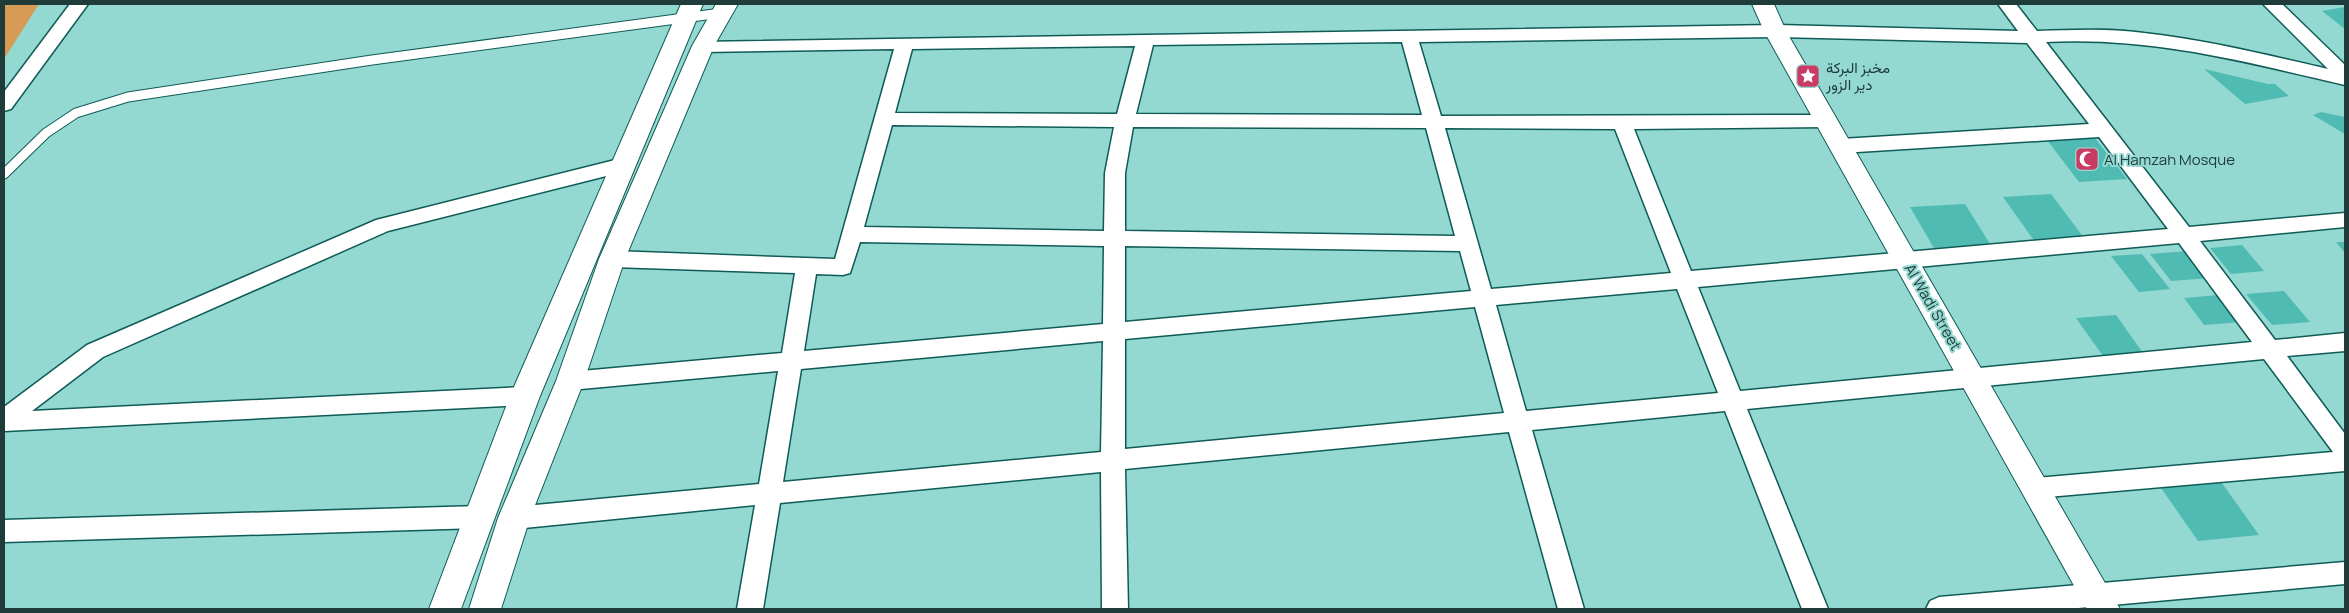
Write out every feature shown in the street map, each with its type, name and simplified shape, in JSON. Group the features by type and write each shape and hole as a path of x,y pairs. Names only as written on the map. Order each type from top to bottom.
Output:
{"main road":[{"name":"Al Wadi Street","path":"1763,4 1826,121 2100,602"},
{"path":"485,609 514,518 570,381 612,259 704,46 724,8"},
{"path":"445,609 525,396 688,11"}],"street":[{"path":"4,105 79,4"},
{"path":"2007,4 2184,234 2268,350 2345,451"},
{"path":"2272,4 2339,61 2345,77"},
{"path":"704,46 1776,31 2032,37 2078,35 2143,38 2209,48 2345,77"},
{"path":"1409,36 1571,609"},
{"path":"1116,609 1113,460 1116,174 1125,120 1145,40"},
{"path":"612,259 843,267 905,42"},
{"path":"884,119 1622,123 1826,121"},
{"path":"1622,123 1816,609"},
{"path":"1841,146 2103,130"},
{"path":"4,421 95,351 383,225 623,165"},
{"path":"570,381 2345,220"},
{"path":"852,234 1468,244"},
{"path":"750,609 807,266"},
{"path":"514,518 2345,342"},
{"path":"4,421 525,396"},
{"path":"2036,488 2345,461"},
{"path":"4,530 479,517"},
{"path":"1939,609 2100,602 2345,573"}],"lane":[{"path":"4,174 46,133 76,113 128,97 688,11 724,8"}],"shaded area":[{"path":"4,4 39,4 4,59"}],"building":[{"path":"2345,7 2345,29 2322,11"},
{"path":"2204,69 2275,84 2289,96 2245,104"},
{"path":"2321,112 2345,117 2345,134 2313,115"},
{"name":"Al Hamzah Mosque","path":"2094,137 2127,179 2079,182 2047,140"},
{"path":"2051,194 2084,238 2035,242 2003,197"},
{"path":"1965,204 1992,247 1935,250 1910,207"},
{"path":"2336,242 2345,242 2345,253"},
{"path":"2242,245 2264,271 2231,274 2210,248"},
{"path":"2188,251 2210,278 2171,281 2150,254"},
{"path":"2142,254 2170,289 2139,292 2111,256"},
{"path":"2284,291 2310,322 2272,325 2246,294"},
{"path":"2219,295 2241,322 2204,325 2184,298"},
{"path":"2116,315 2150,363 2110,366 2076,318"},
{"path":"2219,479 2259,535 2198,541 2159,485"}],"place":[{"name":"مخبز البركة دير الزور","path":"1808,76"},
{"name":"Al Hamzah Mosque","path":"2087,159"}]}
